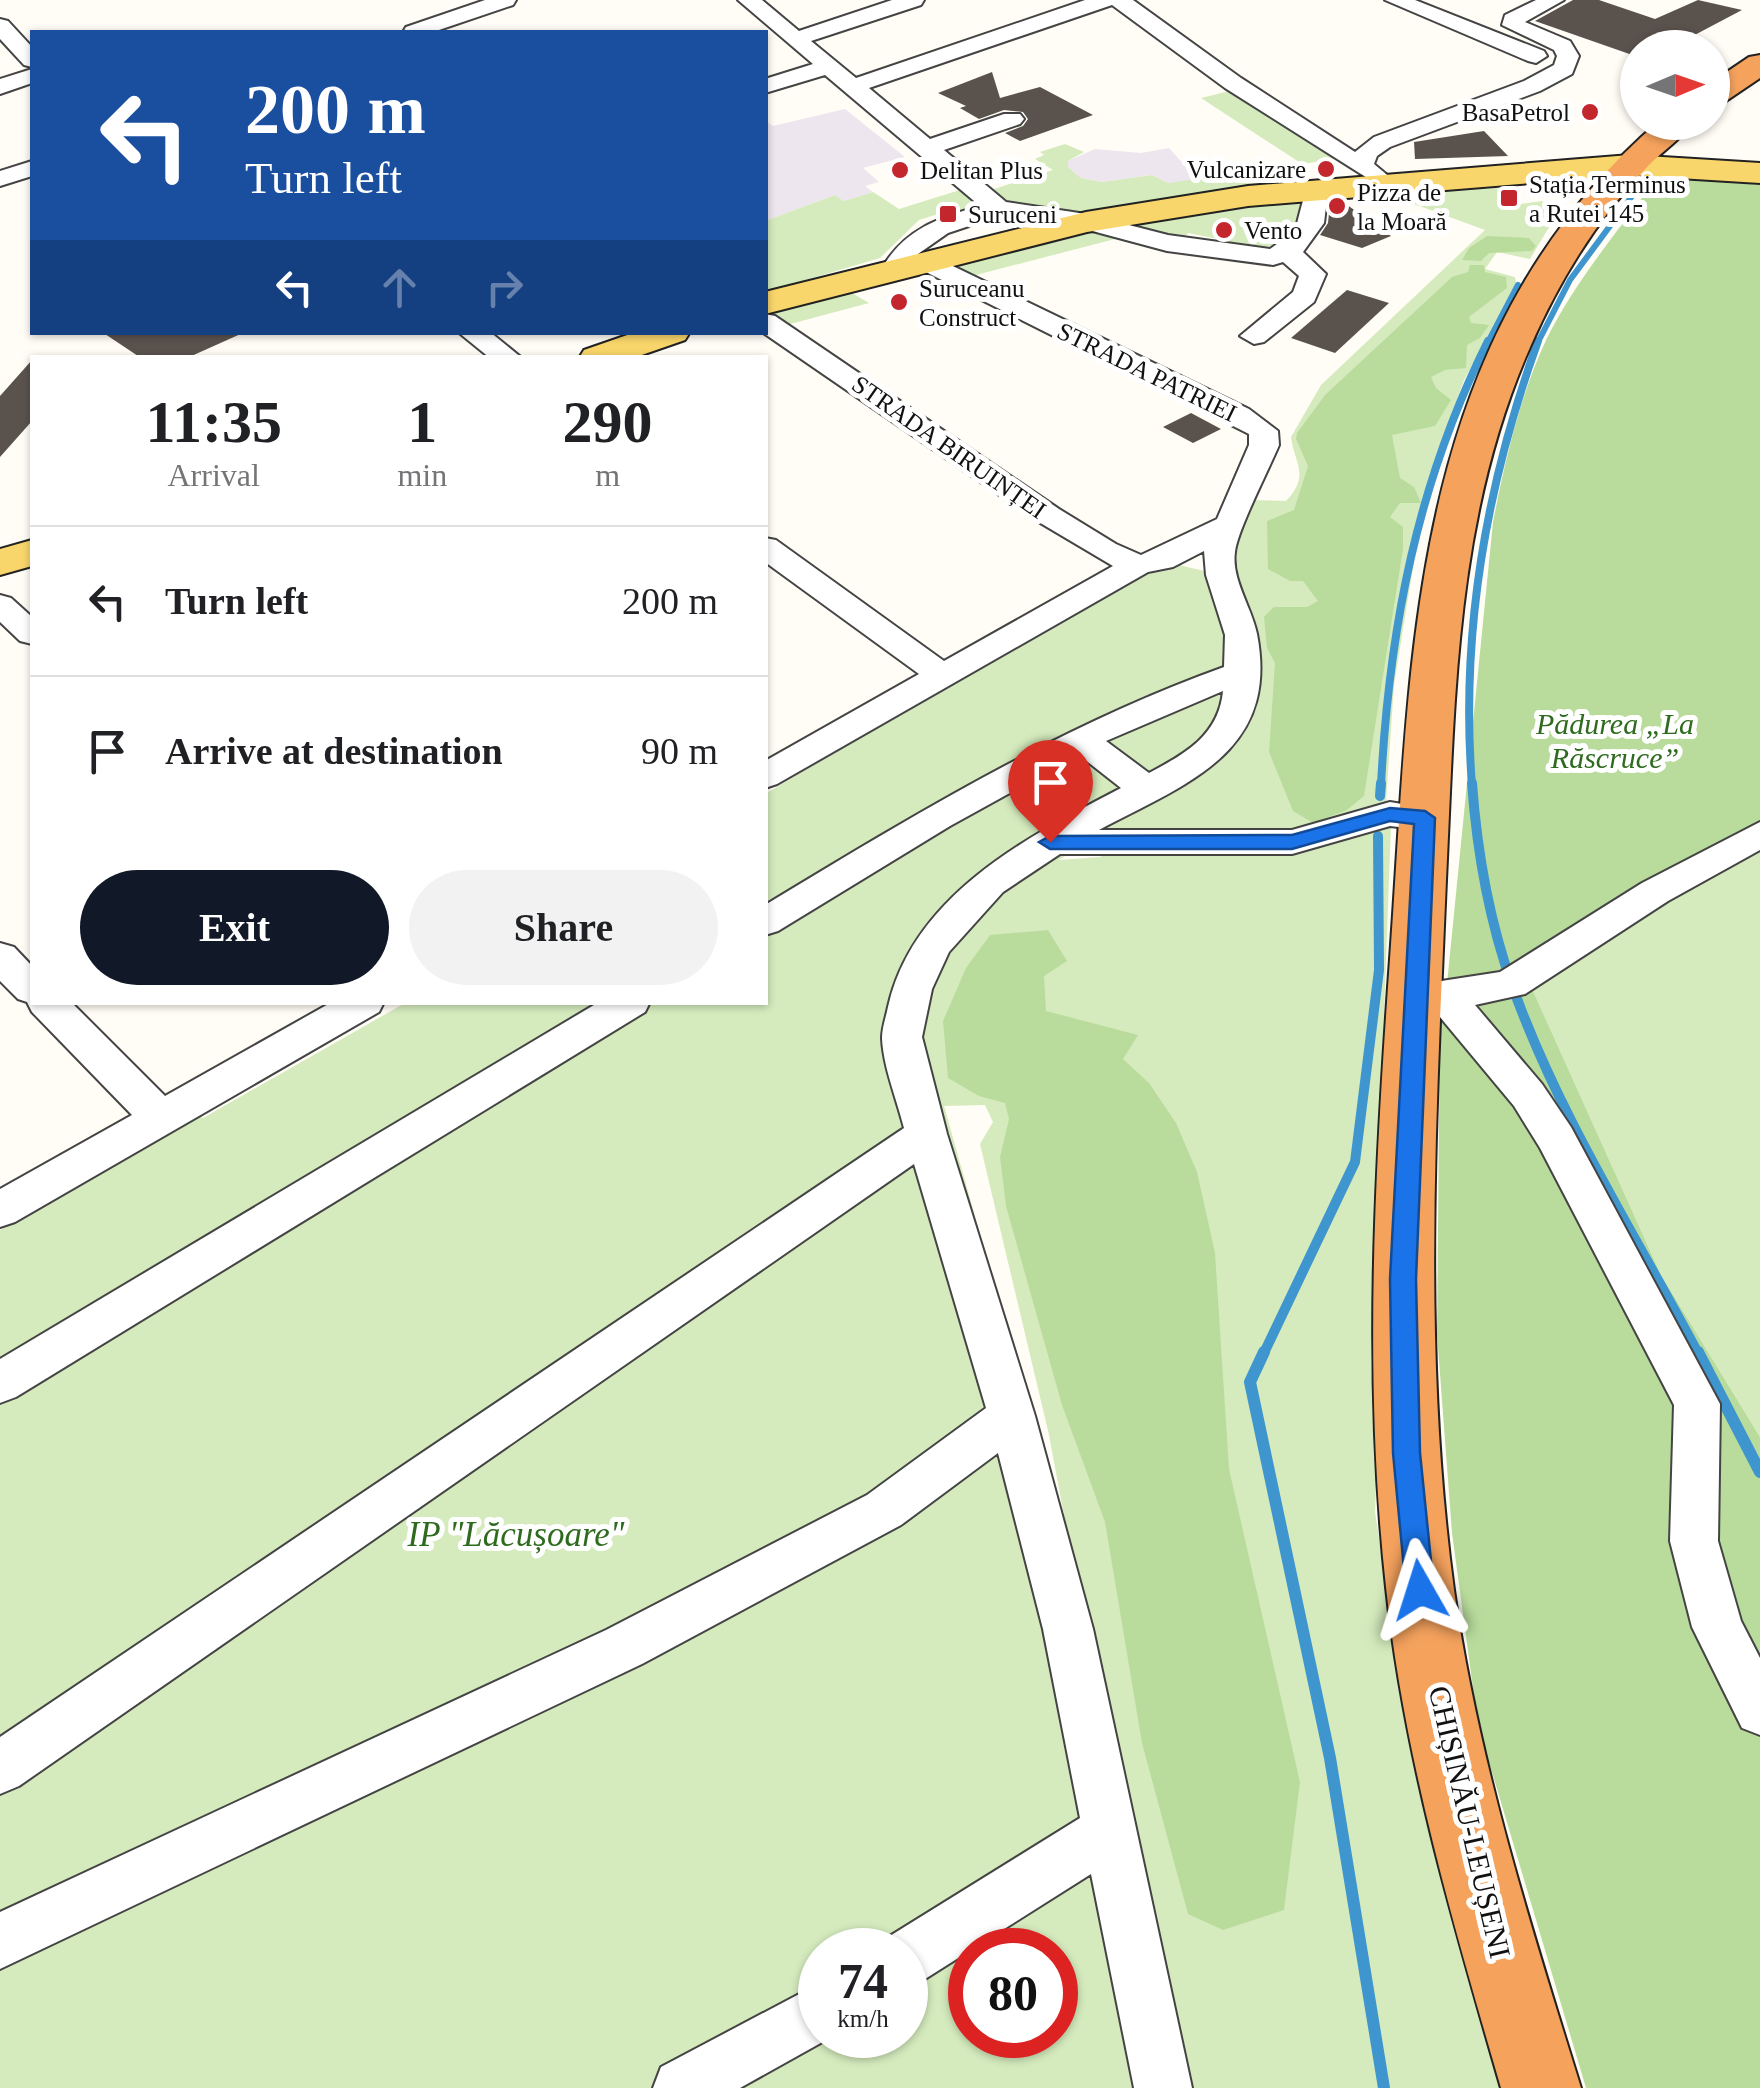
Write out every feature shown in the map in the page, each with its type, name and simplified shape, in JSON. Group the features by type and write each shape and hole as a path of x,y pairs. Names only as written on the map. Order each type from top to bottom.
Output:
{"highway":[{"path":"1730,84 1760,64"},
{"name":"CHIȘINĂU-LEUȘENI","path":"1540,2088 1486,1908 1450,1758 1420,1590 1406,1453 1403,1279 1430,997 1425,818 1438,613 1456,504 1468,461 1494,388 1543,287 1594,206 1658,140"}],"main road":[{"path":"768,301 1086,222 1248,196 1316,190 1373,175 1630,165 1760,173"},
{"path":"606,355 663,335"},
{"path":"0,563 30,553"}],"street":[{"path":"420,30 505,0"},
{"path":"749,0 998,208"},
{"path":"795,39 913,0"},
{"path":"851,87 1106,0"},
{"path":"1120,0 1233,83 1373,175"},
{"path":"1396,0 1564,69"},
{"path":"1373,175 1367,152 1382,142 1532,86 1564,69 1568,56 1562,46 1513,25 1513,20 1553,0"},
{"path":"751,30 776,22"},
{"path":"0,26 30,58"},
{"path":"768,85 828,67"},
{"path":"0,86 30,77"},
{"path":"924,149 1012,118"},
{"path":"0,179 30,169"},
{"path":"908,265 904,248 918,237 998,208 1086,222 1167,243 1273,257 1288,252 1309,232 1316,212 1316,190"},
{"path":"1254,336 1305,296 1312,274 1288,252"},
{"name":"STRADA PATRIEI","path":"908,265 1239,415 1264,431 1264,445 1230,525"},
{"name":"STRADA BIRUINȚEI","path":"768,324 1048,515 1105,551 1138,565"},
{"path":"476,335 506,355"},
{"path":"768,774 1138,565 1174,555 1230,525"},
{"path":"1162,2088 1068,1628 1012,1416 926,1134 902,1037 912,989 933,945 990,884 1050,842 1218,745 1238,710 1241,674 1241,636 1222,575 1220,552 1230,525"},
{"path":"768,549 942,675"},
{"path":"1174,555 1201,560 1222,575"},
{"path":"0,605 30,632"},
{"path":"768,920 947,812 1081,739 1175,695 1241,674"},
{"path":"1081,739 1146,790"},
{"path":"1050,842 1292,842 1390,814 1425,818"},
{"path":"1430,997 1512,984 1655,892 1760,834"},
{"path":"0,957 30,987"},
{"path":"1430,997 1528,1095 1556,1138 1697,1404 1694,1542 1717,1627 1760,1710"},
{"path":"49,1005 160,1117"},
{"path":"0,1210 361,1005"},
{"path":"0,1383 626,1005"},
{"path":"0,1768 926,1134"},
{"path":"0,1942 624,1647 884,1510 1012,1416"},
{"path":"928,1945 1108,1832"},
{"path":"682,2088 798,2024"}],"shaded area":[{"path":"845,109 905,157 863,168 879,182 865,186 873,192 844,201 835,195 768,220 768,123 773,126"},
{"path":"1169,148 1187,168 1207,179 1168,183 1152,175 1102,182 1081,178 1068,167 1068,161 1095,149 1141,153"}],"green space":[{"path":"1233,90 1336,159 1302,164 1201,98"},
{"path":"1065,144 1084,152 1068,161 1068,167 1081,178 1102,182 1152,175 1168,183 1257,170 1267,183 1085,211 1016,204 988,191 1053,170 1035,159 1044,155 1040,152"},
{"name":"Pădurea „La Răscruce”","path":"1701,179 1760,185 1760,825 1523,969 1447,984 1493,522 1521,405 1558,318 1651,186"},
{"path":"960,190 973,203 971,212 954,209 919,220 880,258 768,291 768,220 835,195 844,201 873,192 899,209"},
{"name":"IP \"Lăcușoare\"","path":"1510,190 1502,196 1520,204 1543,201 1554,219 1530,259 1497,252 1485,269 1515,277 1516,283 1464,380 1426,487 1394,685 1386,802 1316,828 1289,833 1105,830 1059,860 1100,857 1108,852 1251,855 1306,849 1391,825 1371,1364 1377,1458 1375,1512 1411,1745 1508,2088 0,2088 0,1230 198,1114 203,1118 401,1005 768,1005 768,792 1085,604 1171,563 1204,571 1234,589 1226,573 1249,500 1286,501 1294,492 1299,469 1291,437 1321,385 1485,230 1403,200 1401,192","holes":["985,1105 993,1122 980,1144 1049,1435 1073,1564 944,1106"]},
{"path":"1760,196 1760,1437 1661,1275 1523,969"},
{"path":"1297,201 1305,205 1292,232 1284,240 1264,247 1222,245 1223,240 1188,233 1184,238 1147,236 1129,225"},
{"path":"1101,231 1119,238 972,276 948,265"},
{"path":"1487,236 1529,238 1536,246 1532,251 1489,253 1481,261 1462,260 1469,248"},
{"path":"1470,265 1484,265 1485,272 1506,277 1507,288 1469,317 1471,323 1489,325 1480,338 1467,345 1466,368 1445,370 1431,377 1436,388 1451,400 1435,426 1392,435 1400,478 1414,487 1421,503 1400,503 1390,517 1403,527 1403,549 1364,796 1347,810 1313,823 1293,811 1269,752 1275,663 1267,648 1264,617 1274,607 1307,607 1318,601 1303,581 1290,581 1268,569 1267,521 1294,510 1308,466 1297,433 1325,395 1452,277 1468,272"},
{"path":"847,290 869,303 779,327 768,318 768,310"},
{"path":"1048,930 1067,961 1044,976 1046,1011 1138,1035 1123,1059 1149,1083 1176,1123 1197,1172 1215,1253 1229,1469 1300,1782 1284,1910 1223,1930 1188,1914 1142,1743 1105,1522 1062,1405 1006,1206 1000,1157 1009,1119 1005,1103 979,1096 948,1078 943,1021 966,968 990,935"},
{"path":"1533,991 1661,1275 1760,1437 1760,2088 1586,2088 1478,1725 1452,1533 1437,1334 1440,1016"}],"building":[{"path":"1573,0 1599,0 1655,19 1698,0 1742,10 1704,30 1620,30 1620,51 1535,21"},
{"path":"992,72 1000,98 1040,87 1093,115 1020,141 1005,133 1023,126 1028,119 1023,112 1004,110 979,119 960,108 966,106 938,93"},
{"path":"1484,131 1508,156 1415,159 1414,142"},
{"path":"1343,202 1391,236 1362,248 1320,235 1328,223 1330,203"},
{"path":"1347,290 1389,303 1335,353 1291,338"},
{"path":"106,335 238,335 194,355 136,355"},
{"path":"30,362 30,423 0,457 0,396"},
{"path":"1191,413 1221,429 1193,443 1163,427"}],"waterway":[{"path":"1537,344 1570,280 1638,188"},
{"path":"1487,344 1518,285"},
{"path":"1381,785 1391,670 1411,558 1442,448 1488,341"},
{"path":"1472,785 1470,672 1481,560 1504,450 1537,344"},
{"path":"1380,796 1381,783"},
{"path":"1472,783 1491,911 1512,985 1531,1033 1575,1127 1699,1355"},
{"path":"1263,1355 1355,1162 1379,970 1378,836"},
{"path":"1264,1352 1250,1382 1330,1758 1384,2088"},
{"path":"1698,1352 1760,1472"}],"place":[{"name":"BasaPetrol","path":"1590,112"},
{"name":"Vulcanizare","path":"1326,169"},
{"name":"Delitan Plus","path":"900,170"},
{"name":"Stația Terminus a Rutei 145","path":"1509,198"},
{"name":"Pizza de la Moară","path":"1337,206"},
{"name":"Suruceni","path":"948,214"},
{"name":"Vento","path":"1224,230"},
{"name":"Suruceanu Construct","path":"899,302"}],"route":[{"path":"1050,842 1292,842 1390,814 1425,818 1403,1279 1406,1453 1420,1590"}]}
